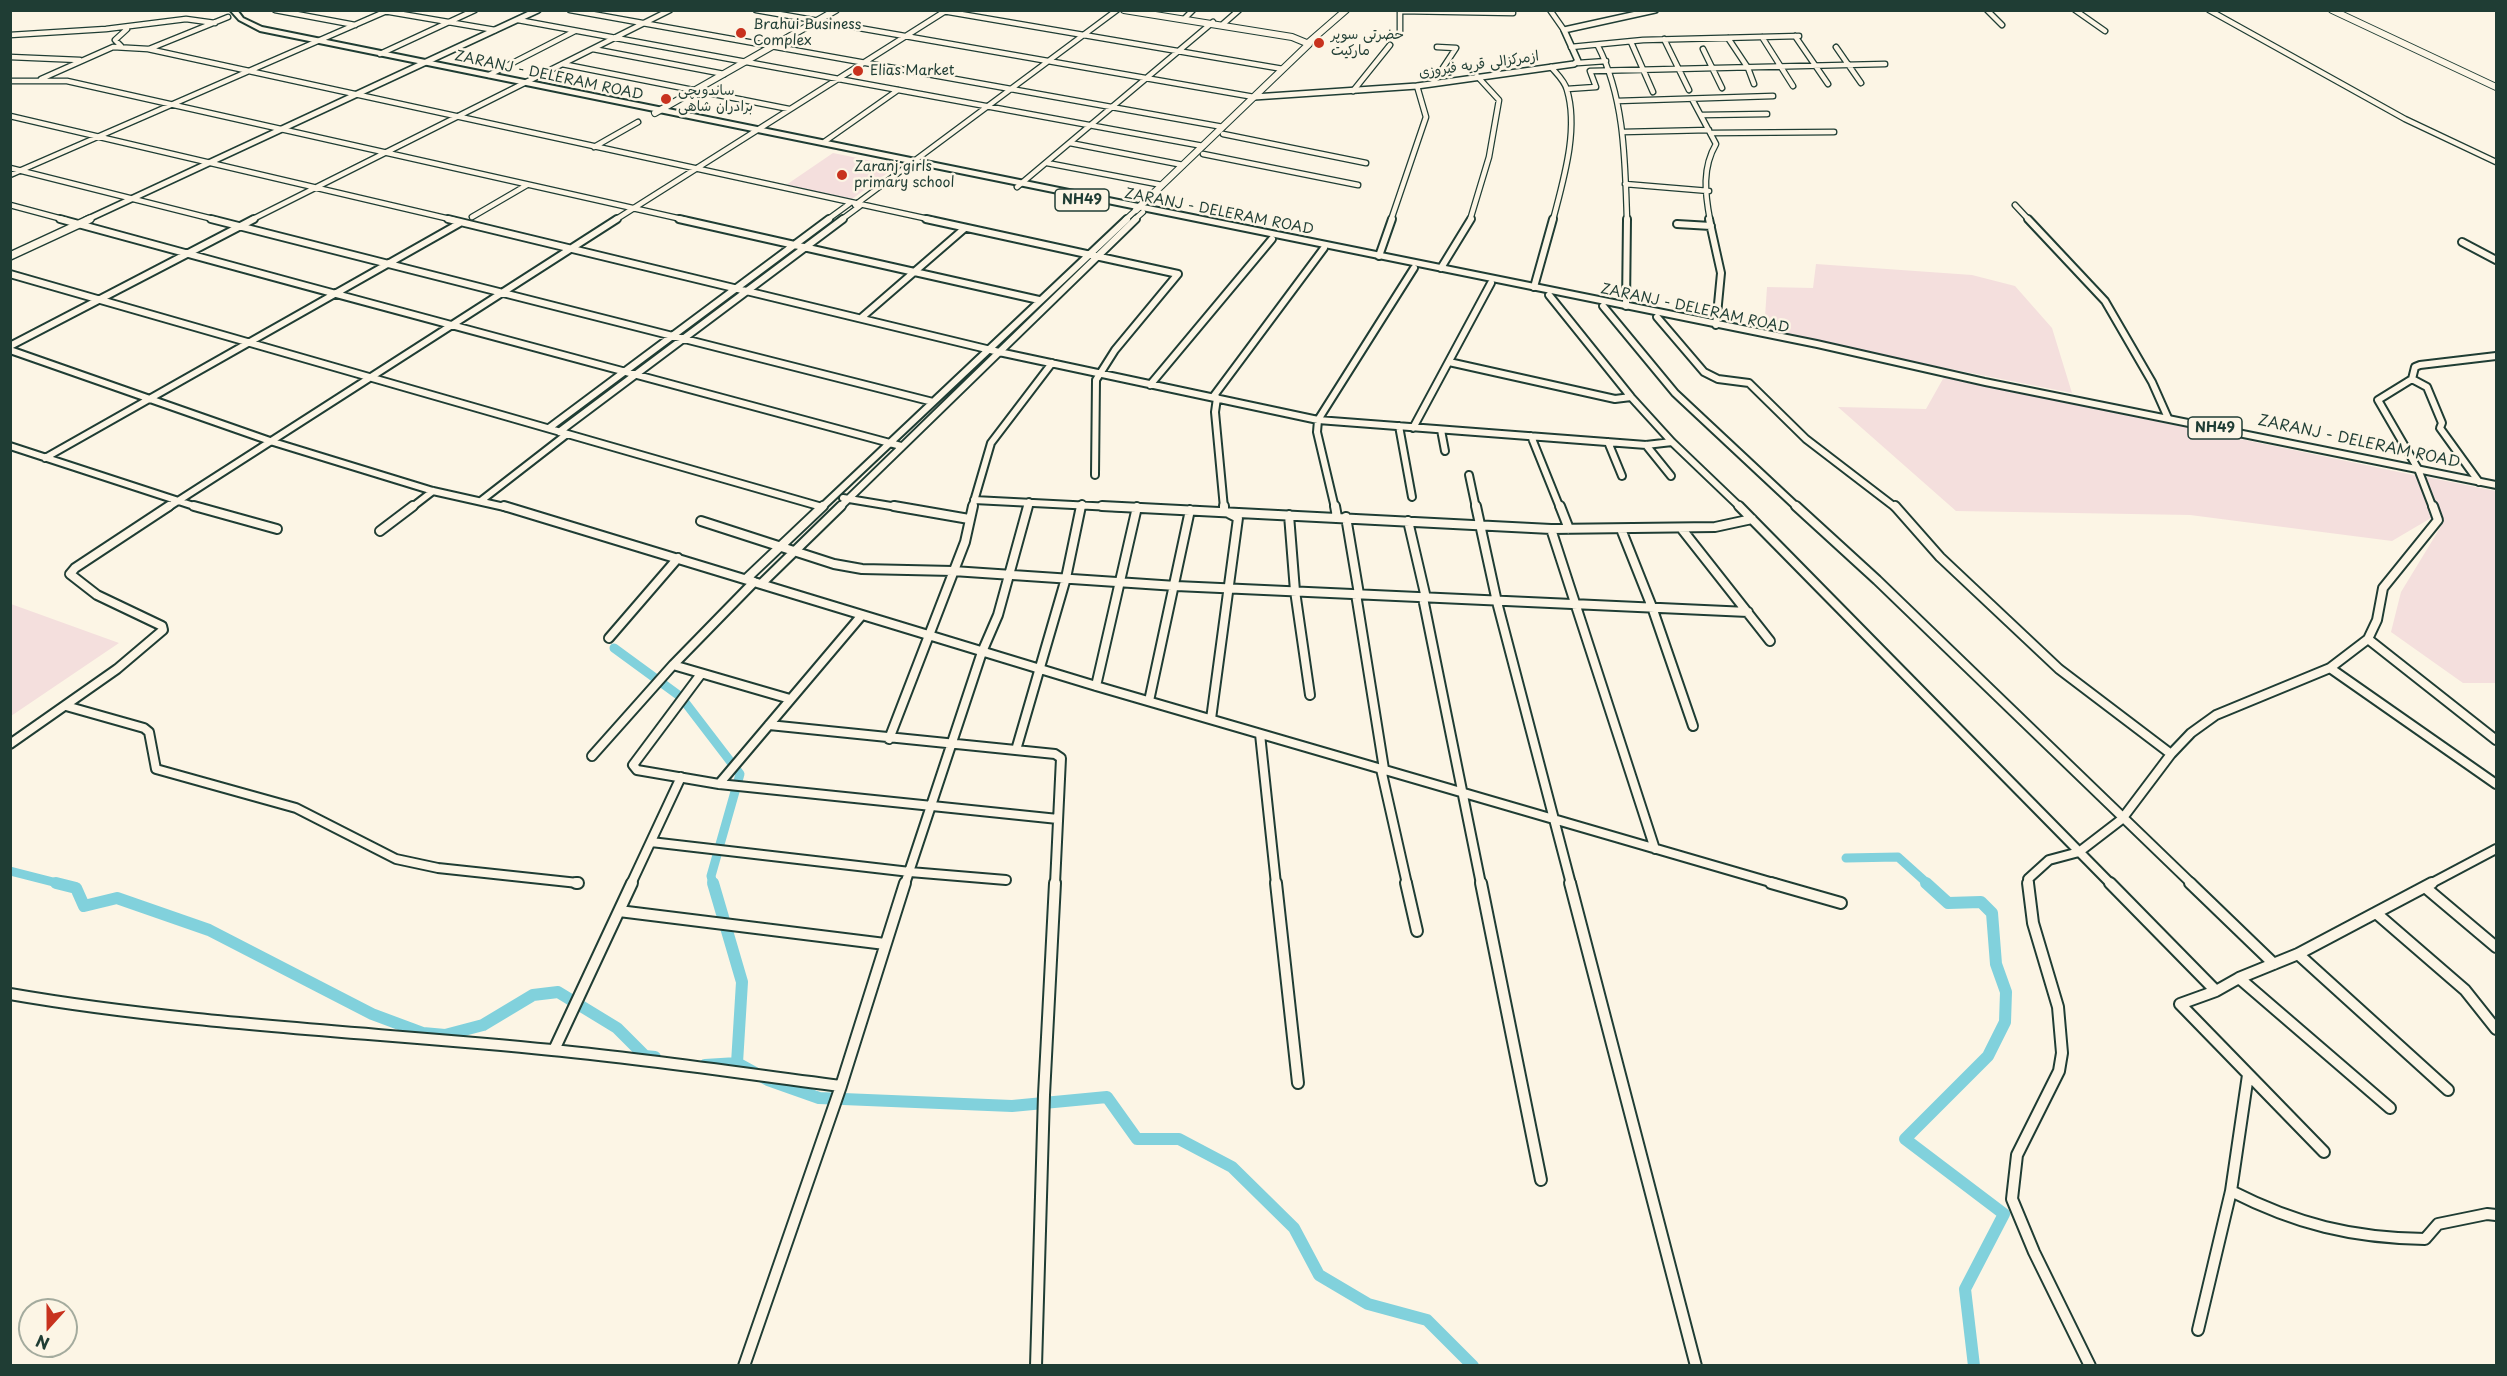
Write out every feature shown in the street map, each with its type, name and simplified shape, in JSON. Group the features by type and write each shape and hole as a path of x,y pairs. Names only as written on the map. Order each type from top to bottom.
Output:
{"highway":[{"name":"ZARANJ - DELERAM ROAD","path":"228,12 260,30 318,43 1441,268 1933,371"},
{"name":"ZARANJ - DELERAM ROAD","path":"318,43 489,75 525,85"},
{"name":"ZARANJ - DELERAM ROAD","path":"757,131 824,142 913,164"},
{"name":"ZARANJ - DELERAM ROAD","path":"1142,209 1414,268 2496,485"}],"main road":[{"path":"816,20 829,10"},
{"path":"655,111 836,10"},
{"path":"1124,10 1223,24 1311,41"},
{"path":"1141,10 1311,41"},
{"path":"1142,209 1203,154 1254,97 1346,10"},
{"path":"2332,10 2496,87"},
{"path":"1142,209 1162,185 1203,146 1262,96 1313,47 1311,41"}],"street":[{"path":"275,10 355,25"},
{"path":"380,54 475,10"},
{"path":"10,256 426,65 538,10"},
{"path":"570,10 1113,108 1366,163"},
{"path":"10,348 98,299 240,226 525,85 670,10"},
{"path":"756,10 1254,97"},
{"path":"939,10 1283,69"},
{"path":"549,428 794,245 913,164 1117,10"},
{"path":"1185,18 1193,10"},
{"path":"1223,24 1239,10"},
{"path":"1550,10 1564,30 1578,63 1606,61"},
{"path":"1564,30 1655,10"},
{"path":"1987,10 2002,25"},
{"path":"2075,10 2105,31"},
{"path":"2209,10 2405,119 2496,162"},
{"path":"10,175 98,135 318,43 386,11 495,30"},
{"path":"10,744 66,706 163,630 162,626 92,592 72,579 70,574 75,568 174,501 502,291 946,11"},
{"path":"1400,33 1400,11 1513,13"},
{"path":"148,49 215,23 228,12"},
{"path":"10,35 133,26 186,19 215,23"},
{"path":"518,20 1203,146"},
{"path":"1020,185 1212,23"},
{"path":"133,26 117,35 116,43 121,46 148,49 1085,256 1178,274 1115,350 1095,380 1095,475"},
{"path":"489,75 575,32"},
{"path":"1571,47 1664,39 1797,36 1828,84"},
{"path":"1762,37 1793,86"},
{"path":"1728,38 1748,68 1755,84"},
{"path":"1664,39 1689,90"},
{"path":"1630,42 1653,92"},
{"path":"1353,91 1390,45"},
{"path":"41,79 121,46"},
{"path":"1598,46 1606,61 1623,132 1629,220 1626,306"},
{"path":"1433,83 1456,48 1437,47"},
{"path":"1836,47 1861,83"},
{"path":"592,49 722,73"},
{"path":"1703,49 1722,88"},
{"path":"10,57 84,60"},
{"name":"ازمرکزالی قریه فیروزی","path":"1254,97 1417,86 1578,63"},
{"path":"562,64 789,109"},
{"path":"1567,89 1596,87 1590,71 1885,64"},
{"path":"1533,288 1552,226 1570,137 1567,89 1551,67"},
{"path":"1441,268 1469,225 1489,157 1500,100 1477,76"},
{"path":"10,81 41,79 68,81 285,128 632,209 1040,300"},
{"path":"1379,256 1426,117 1417,86"},
{"path":"824,142 898,90"},
{"path":"1617,101 1773,96"},
{"path":"1692,99 1716,144 1707,159 1705,169 1711,226 1721,273 1716,325"},
{"path":"1702,115 1767,114"},
{"path":"10,116 320,187 734,290 999,352 1318,420 1646,445 1672,442"},
{"path":"594,147 638,122"},
{"path":"1623,132 1834,132"},
{"path":"1070,143 1183,165"},
{"path":"1203,154 1358,185"},
{"path":"1047,164 1162,185"},
{"path":"10,168 933,402"},
{"path":"1625,184 1709,191"},
{"path":"472,218 527,185"},
{"path":"10,205 190,253 333,295 901,446"},
{"path":"482,500 636,374 747,292 855,205"},
{"path":"2015,205 2105,301 2151,382 2168,418"},
{"path":"754,582 781,546 833,496 1085,256 1142,209"},
{"path":"592,756 673,664 754,582 794,551 1097,258 1142,209"},
{"path":"45,458 460,223"},
{"path":"1677,224 1711,226"},
{"path":"861,318 917,272 965,228"},
{"path":"1150,385 1272,239"},
{"path":"2462,242 2496,260"},
{"path":"1224,511 1215,398 1324,248"},
{"path":"1337,517 1317,432 1318,420 1414,268"},
{"path":"10,274 822,507"},
{"path":"1413,428 1491,283"},
{"path":"1549,295 1631,397 1672,442 1752,519 2216,991"},
{"path":"1603,306 1675,393 1697,415 1877,580 2274,964"},
{"path":"1657,317 1704,372 1718,379 1749,383 1806,439 1890,501 1940,557 2059,669 2171,754"},
{"path":"10,348 270,441 433,491 482,500 1096,686 1841,903"},
{"path":"2090,1365 2034,1252 2012,1199 2017,1155 2059,1071 2062,1053 2058,1007 2033,923 2028,879 2049,860 2079,852 2122,819 2171,754 2191,732 2216,715 2330,668 2368,639 2377,620 2383,588 2402,569 2438,520 2418,469 2378,400 2412,379 2415,367 2420,365 2496,356"},
{"path":"1449,362 1615,399 1631,397"},
{"path":"889,739 965,542 969,519 991,443 1052,363"},
{"path":"2412,379 2427,387 2442,423 2440,428 2479,482"},
{"path":"1398,426 1412,497"},
{"path":"1441,430 1445,451"},
{"path":"1531,436 1569,529"},
{"path":"1608,442 1622,476"},
{"path":"1646,445 1671,476"},
{"path":"10,446 174,501 277,529"},
{"path":"1469,476 1497,602 1696,1365"},
{"path":"380,531 433,491"},
{"path":"833,496 969,519"},
{"path":"974,501 1082,504 1551,529 1715,527 1752,519"},
{"path":"744,1365 841,1086 885,944 982,652 998,615 1029,502"},
{"path":"1016,750 1066,578 1082,504"},
{"path":"1096,686 1137,507"},
{"path":"1149,701 1176,586 1190,510"},
{"path":"1211,719 1238,518 1224,511"},
{"path":"1289,515 1295,591 1310,695"},
{"path":"1347,517 1383,769 1417,931"},
{"path":"701,521 834,564 862,569 953,571 1176,586 1748,612"},
{"path":"1408,521 1541,1180"},
{"path":"1681,528 1770,641"},
{"path":"1551,529 1655,849"},
{"path":"1621,529 1652,607 1692,726"},
{"path":"609,638 678,558"},
{"path":"719,784 862,615"},
{"path":"2368,639 2496,740"},
{"path":"673,664 790,699"},
{"path":"2330,668 2496,784"},
{"path":"701,674 633,765 637,770 719,784 1058,819"},
{"path":"66,706 144,728 149,732 156,769 213,788 296,808 396,859 438,868 578,883"},
{"path":"769,725 889,739 1055,754 1061,758 1044,1095 1036,1365"},
{"path":"1260,734 1298,1083"},
{"path":"554,1050 681,777"},
{"path":"651,842 910,872 1006,880"},
{"path":"2324,1152 2180,1004 2216,991 2240,978 2298,954 2496,849"},
{"path":"2426,888 2496,946"},
{"path":"619,911 885,944"},
{"path":"2376,913 2465,990 2496,1029"},
{"path":"2298,954 2448,1090"},
{"path":"2240,978 2390,1108"},
{"path":"10,994 62,1003 327,1031 554,1050 841,1086"},
{"path":"2198,1330 2231,1191 2248,1076"},
{"path":"2231,1191 2284,1217 2376,1238 2425,1239 2438,1224 2487,1214 2496,1215"}],"shaded area":[{"name":"Zaranj girls primary school","path":"833,153 897,166 852,199 786,185"},
{"path":"1816,264 1972,275 2015,286 2052,328 2072,393 1764,332 1767,287 1813,288"},
{"path":"1944,377 2418,476 2431,518 2392,541 2190,515 1956,511 1838,407 1926,409"},
{"path":"2426,477 2496,491 2496,683 2463,683 2391,632 2401,592 2443,523"},
{"path":"11,604 119,643 11,716"}],"waterway":[{"path":"614,648 681,697 740,774 711,876 713,884"},
{"path":"1846,858 1898,857 1928,884"},
{"path":"10,871 61,884"},
{"path":"56,883 76,888 84,906 117,898 209,930 372,1014 423,1033 445,1035 483,1025 533,995 558,992 617,1028 645,1056 655,1057"},
{"path":"713,883 742,982 737,1063"},
{"path":"1926,883 1948,903 1981,902 1992,913 1996,964 2006,992 2005,1022 1988,1056 1905,1139 2004,1214 1965,1289 1974,1366"},
{"path":"705,1065 737,1063"},
{"path":"737,1063 768,1080 819,1098 1012,1106 1107,1097 1137,1139 1179,1139 1232,1167 1294,1228 1319,1275 1368,1304 1427,1320 1473,1366"}],"place":[{"name":"Brahui Business Complex","path":"741,33"},
{"name":"حضرتی سوپر مارکیت","path":"1319,43"},
{"name":"Elias Market","path":"858,71"},
{"name":"ساندویچی برادران شاهی","path":"666,99"},
{"name":"Zaranj girls primary school","path":"842,175"}]}
